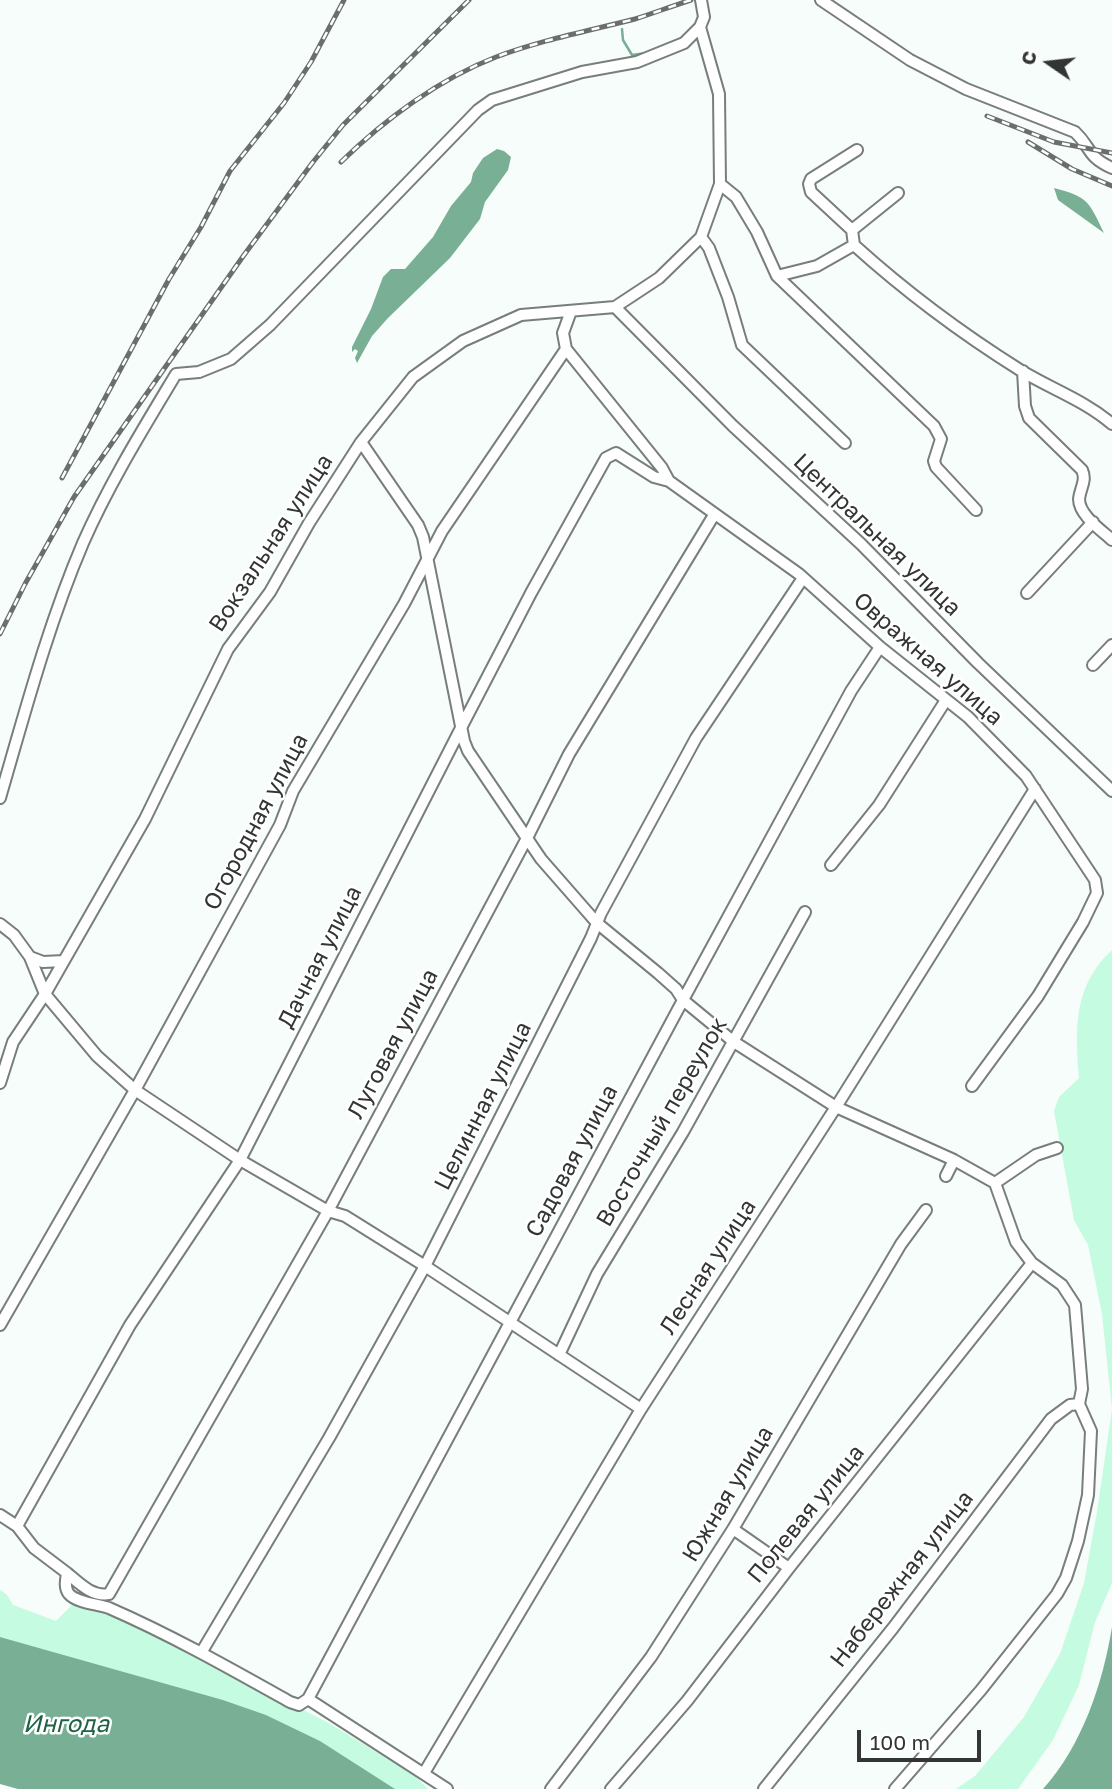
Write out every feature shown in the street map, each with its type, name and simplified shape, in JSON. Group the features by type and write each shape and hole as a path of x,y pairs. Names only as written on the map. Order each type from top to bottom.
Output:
{"street":[{"path":"821,0 910,60 966,89 1075,132 1088,152 1112,168"},
{"path":"0,797 56,611 84,541 132,447 176,374 199,372 231,359 270,325 478,110 492,100 582,72 637,62 684,43 700,27 706,1"},
{"path":"700,27 719,94 720,184 736,197 757,232 777,276 934,426 941,439 934,461 936,467 976,510"},
{"path":"857,150 811,179 808,184 811,192 852,230 854,245 896,283 948,322 1023,371 1097,412 1112,424"},
{"name":"Вокзальная улица","path":"0,1083 13,1042 45,994 145,819 228,649 270,592 309,523 361,442 413,377 463,341 521,315 615,307 660,278 701,237 720,184"},
{"path":"852,230 898,192"},
{"path":"701,237 709,248 728,297 742,345 845,443"},
{"path":"777,276 817,266 854,245"},
{"name":"Центральная улица","path":"615,307 733,426 861,544 978,663 1109,784"},
{"path":"566,349 563,333 571,311"},
{"name":"Овражная улица","path":"566,349 662,468 669,481 803,578 880,647 968,717 1026,776 1095,880 1097,893 1083,922 1038,996 972,1086"},
{"name":"Огородная улица","path":"0,1325 135,1090 280,825 293,791 404,604 442,531 566,349"},
{"path":"1023,371 1025,406 1029,418 1082,470 1085,477 1079,498 1080,507 1112,540"},
{"path":"361,442 418,525 468,751 541,859 597,923 658,972 676,989 682,1000 734,1042 836,1107 954,1160 995,1183 1016,1242 1032,1264 1062,1285 1075,1305 1082,1389 1079,1404 1091,1431 1088,1495 1078,1541 1066,1578 1020,1643 895,1789"},
{"name":"Дачная улица","path":"17,1527 130,1325 240,1160 461,726 606,457 616,453 654,477 669,481"},
{"name":"Луговая улица","path":"66,1573 93,1593 109,1594 328,1210 527,838 569,754 714,515"},
{"path":"1027,593 1093,522"},
{"name":"Целинная улица","path":"201,1653 329,1438 425,1266 597,923 696,738 803,578"},
{"path":"1093,665 1112,645"},
{"name":"Садовая улица","path":"308,1699 682,1000 851,691 880,647"},
{"path":"831,865 879,805 946,700"},
{"name":"Лесная улица","path":"424,1773 641,1409 836,1107 1035,789"},
{"name":"Восточный переулок","path":"559,1355 597,1274 683,1132 804,912"},
{"path":"0,924 14,935 30,957 45,994 97,1056 135,1090 240,1160 328,1210 345,1216 425,1266 641,1409"},
{"path":"30,957 43,962 64,961"},
{"path":"995,1183 1037,1155 1057,1148"},
{"path":"946,1176 954,1160"},
{"name":"Южная улица","path":"551,1789 651,1657 733,1529 901,1244 926,1210"},
{"name":"Полевая улица","path":"611,1789 687,1701 789,1568 1032,1264"},
{"name":"Набережная улица","path":"764,1789 893,1628 1051,1419 1070,1405 1079,1404"},
{"path":"0,1515 17,1527 34,1548 66,1573 68,1593 74,1597 107,1608 201,1653 290,1702 299,1704 308,1699 447,1789"},
{"path":"733,1529 789,1568"}],"shaded area":[{"path":"1112,950 1112,1409 1102,1314 1088,1245 1074,1220 1054,1111 1059,1097 1079,1078 1077,1025 1083,993 1099,964"},
{"path":"1112,1409 1112,1583 1095,1622 1079,1685 1053,1740 1018,1789 956,1789 975,1776 1024,1717 1060,1654 1084,1583"},
{"path":"0,1590 13,1605 56,1621 78,1599 99,1606 327,1722 413,1774 428,1789 395,1789 320,1741 266,1715 223,1700 0,1637"}],"water":[{"path":"497,149 511,157 508,170 485,202 480,219 450,258 372,336 357,363 355,358 358,351 355,349 352,352 352,347 383,277 391,269 405,269 433,237 451,206 471,182 473,173 483,158"},
{"path":"1054,188 1074,194 1086,202 1104,233 1058,200"},
{"path":"1112,1627 1112,1789 1043,1789 1069,1753 1089,1713 1103,1670"},
{"name":"Ингода","path":"0,1637 223,1700 266,1715 320,1741 395,1789 18,1789 0,1784"}],"waterway":[{"path":"622,29 623,40 632,55 646,53"}],"railway":[{"path":"62,478 230,171 284,103 311,62 344,0"},
{"path":"0,634 74,497 244,255 343,125 469,0"},
{"path":"341,162 413,102 475,66 530,46 635,19 691,0"},
{"path":"987,116 1054,142 1112,153"},
{"path":"1028,142 1072,169 1112,186"}]}
